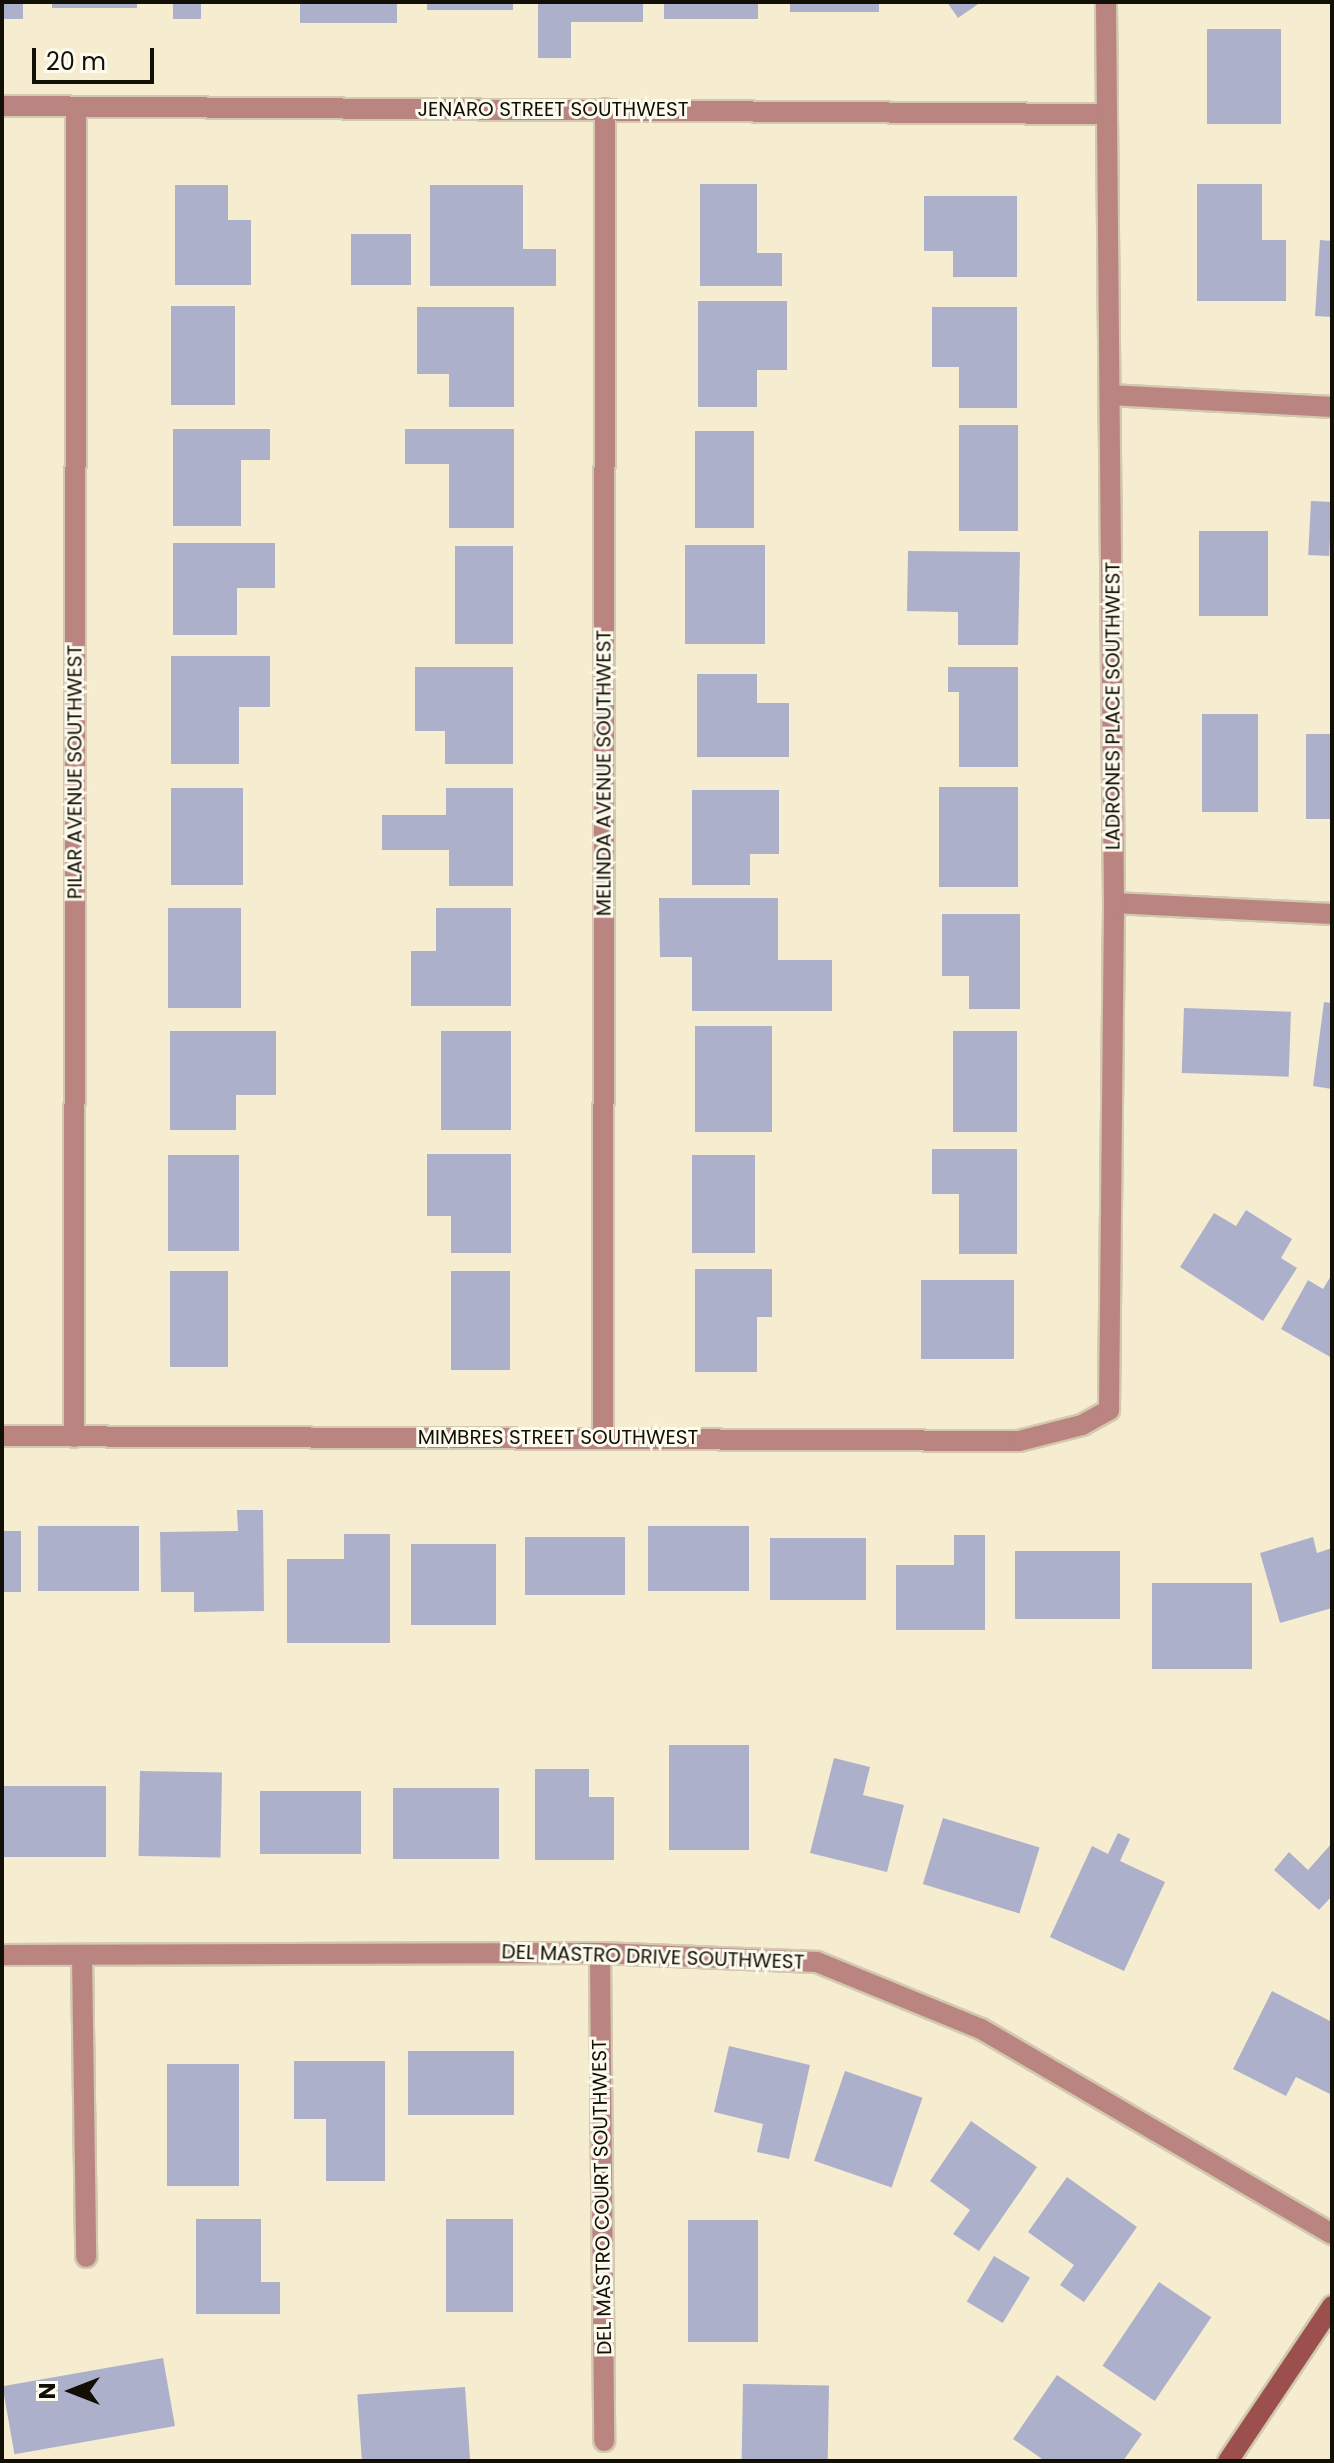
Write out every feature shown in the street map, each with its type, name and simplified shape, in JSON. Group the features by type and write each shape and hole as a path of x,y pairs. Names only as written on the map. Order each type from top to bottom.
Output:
{"street":[{"name":"LADRONES PLACE SOUTHWEST","path":"1106,2 1114,903 1109,1410"},
{"name":"JENARO STREET SOUTHWEST","path":"2,106 1105,114"},
{"name":"PILAR AVENUE SOUTHWEST","path":"74,1437 76,107"},
{"name":"MELINDA AVENUE SOUTHWEST","path":"603,1437 605,109"},
{"path":"1110,395 1332,407"},
{"path":"1114,903 1332,914"},
{"name":"MIMBRES STREET SOUTHWEST","path":"2,1436 1019,1441 1082,1425 1109,1410"},
{"name":"DEL MASTRO DRIVE SOUTHWEST","path":"2,1955 600,1953 817,1962 981,2029 1332,2234"},
{"name":"DEL MASTRO COURT SOUTHWEST","path":"600,1953 604,2441"},
{"path":"82,1955 86,2257"},
{"path":"1228,2461 1332,2306"}],"building":[{"path":"2,2 23,2 23,19 2,19"},
{"path":"52,2 137,2 137,8 52,8"},
{"path":"173,2 201,2 201,19 173,19"},
{"path":"300,2 397,2 397,23 300,23"},
{"path":"427,2 513,2 513,10 427,10"},
{"path":"538,2 643,2 643,22 571,22 571,58 538,58"},
{"path":"664,2 758,2 758,19 664,19"},
{"path":"790,2 879,2 879,12 790,12"},
{"path":"947,2 981,2 958,18"},
{"path":"1207,29 1281,29 1281,124 1207,124"},
{"path":"700,184 757,184 757,253 782,253 782,286 700,286"},
{"path":"1197,184 1262,184 1262,240 1286,240 1286,301 1197,301"},
{"path":"175,185 228,185 228,220 251,220 251,285 175,285"},
{"path":"430,185 523,185 523,249 556,249 556,286 430,286"},
{"path":"924,196 1017,196 1017,277 953,277 953,251 924,251"},
{"path":"351,234 411,234 411,285 351,285"},
{"path":"1320,240 1332,241 1332,317 1315,316"},
{"path":"698,301 787,301 787,370 757,370 757,407 698,407"},
{"path":"171,306 235,306 235,405 171,405"},
{"path":"417,307 514,307 514,407 449,407 449,374 417,374"},
{"path":"932,307 1017,307 1017,408 959,408 959,367 932,367"},
{"path":"959,425 1018,425 1018,531 959,531"},
{"path":"173,429 270,429 270,460 241,460 241,526 173,526"},
{"path":"405,429 514,429 514,528 449,528 449,464 405,464"},
{"path":"695,431 754,431 754,528 695,528"},
{"path":"1311,501 1332,502 1329,556 1308,555"},
{"path":"1199,531 1268,531 1268,616 1199,616"},
{"path":"173,543 275,543 275,588 237,588 237,635 173,635"},
{"path":"685,545 765,545 765,644 685,644"},
{"path":"455,546 513,546 513,644 455,644"},
{"path":"908,551 1020,552 1018,645 958,645 958,612 907,611"},
{"path":"171,656 270,656 270,707 239,707 239,764 171,764"},
{"path":"415,667 513,667 513,764 445,764 445,731 415,731"},
{"path":"948,667 1018,667 1018,767 959,767 959,692 948,692"},
{"path":"697,674 757,674 757,703 789,703 789,757 697,757"},
{"path":"1202,714 1258,714 1258,812 1202,812"},
{"path":"1306,734 1332,734 1332,819 1306,819"},
{"path":"939,787 1018,787 1018,887 939,887"},
{"path":"171,788 243,788 243,885 171,885"},
{"path":"446,788 513,788 513,886 449,886 449,850 382,850 382,815 446,815"},
{"path":"692,790 779,790 779,854 750,854 750,885 692,885"},
{"path":"659,898 778,898 778,960 832,960 832,1011 692,1011 692,957 660,957"},
{"path":"168,908 241,908 241,1008 168,1008"},
{"path":"436,908 511,908 511,1006 411,1006 411,951 436,951"},
{"path":"942,914 1020,914 1020,1009 969,1009 969,976 942,976"},
{"path":"1324,1002 1332,1003 1332,1089 1313,1086"},
{"path":"1184,1008 1291,1012 1289,1077 1182,1073"},
{"path":"695,1026 772,1026 772,1132 695,1132"},
{"path":"170,1031 276,1031 276,1095 236,1095 236,1130 170,1130"},
{"path":"441,1031 511,1031 511,1130 441,1130"},
{"path":"953,1031 1017,1031 1017,1132 953,1132"},
{"path":"932,1149 1017,1149 1017,1254 959,1254 959,1194 932,1194"},
{"path":"427,1154 511,1154 511,1253 451,1253 451,1216 427,1216"},
{"path":"168,1155 239,1155 239,1251 168,1251"},
{"path":"692,1155 755,1155 755,1253 692,1253"},
{"path":"1246,1210 1292,1239 1281,1258 1297,1268 1263,1321 1180,1267 1214,1213 1236,1226"},
{"path":"695,1269 772,1269 772,1317 757,1317 757,1372 695,1372"},
{"path":"170,1271 228,1271 228,1367 170,1367"},
{"path":"451,1271 510,1271 510,1370 451,1370"},
{"path":"1332,1274 1332,1358 1281,1329 1308,1280 1323,1289"},
{"path":"921,1280 1014,1280 1014,1359 921,1359"},
{"path":"237,1510 263,1510 264,1611 194,1612 194,1592 161,1592 160,1532 238,1531"},
{"path":"38,1526 139,1526 139,1591 38,1591"},
{"path":"648,1526 749,1526 749,1591 648,1591"},
{"path":"2,1531 21,1531 21,1592 2,1592"},
{"path":"344,1534 390,1534 390,1643 287,1643 287,1559 344,1559"},
{"path":"954,1535 985,1535 985,1630 896,1630 896,1565 954,1565"},
{"path":"525,1537 625,1537 625,1595 525,1595"},
{"path":"1313,1537 1317,1553 1332,1548 1332,1608 1280,1623 1260,1553"},
{"path":"770,1538 866,1538 866,1600 770,1600"},
{"path":"411,1544 496,1544 496,1625 411,1625"},
{"path":"1015,1551 1120,1551 1120,1619 1015,1619"},
{"path":"1152,1583 1252,1583 1252,1669 1152,1669"},
{"path":"669,1745 749,1745 749,1850 669,1850"},
{"path":"834,1758 870,1767 863,1795 904,1805 887,1872 810,1853"},
{"path":"535,1769 589,1769 589,1797 614,1797 614,1860 535,1860"},
{"path":"140,1771 222,1772 221,1857 139,1856"},
{"path":"2,1786 106,1786 106,1857 2,1857"},
{"path":"393,1788 499,1788 499,1859 393,1859"},
{"path":"260,1791 361,1791 361,1854 260,1854"},
{"path":"943,1818 1040,1848 1019,1914 923,1884"},
{"path":"1118,1833 1130,1839 1120,1861 1165,1882 1124,1971 1050,1937 1092,1846 1108,1854"},
{"path":"1332,1843 1332,1896 1319,1910 1274,1870 1289,1852 1308,1870"},
{"path":"1272,1991 1332,2022 1332,2095 1296,2077 1286,2096 1233,2069"},
{"path":"729,2046 810,2065 789,2159 757,2152 763,2124 714,2112"},
{"path":"408,2051 514,2051 514,2115 408,2115"},
{"path":"294,2061 385,2061 385,2181 326,2181 326,2119 294,2119"},
{"path":"167,2064 239,2064 239,2186 167,2186"},
{"path":"845,2071 923,2098 892,2188 814,2161"},
{"path":"971,2121 1037,2167 979,2251 953,2234 970,2210 930,2181"},
{"path":"1067,2177 1137,2227 1084,2302 1060,2285 1074,2265 1028,2232"},
{"path":"196,2219 261,2219 261,2282 280,2282 280,2314 196,2314"},
{"path":"446,2219 513,2219 513,2312 446,2312"},
{"path":"688,2220 758,2220 758,2342 688,2342"},
{"path":"994,2256 1030,2278 1003,2323 967,2301"},
{"path":"1159,2282 1211,2317 1155,2401 1103,2366"},
{"path":"163,2358 175,2426 14,2454 2,2386"},
{"path":"1057,2375 1142,2434 1123,2461 1045,2461 1013,2439"},
{"path":"743,2384 829,2386 828,2461 742,2461"},
{"path":"465,2387 470,2461 362,2461 357,2395"}]}
